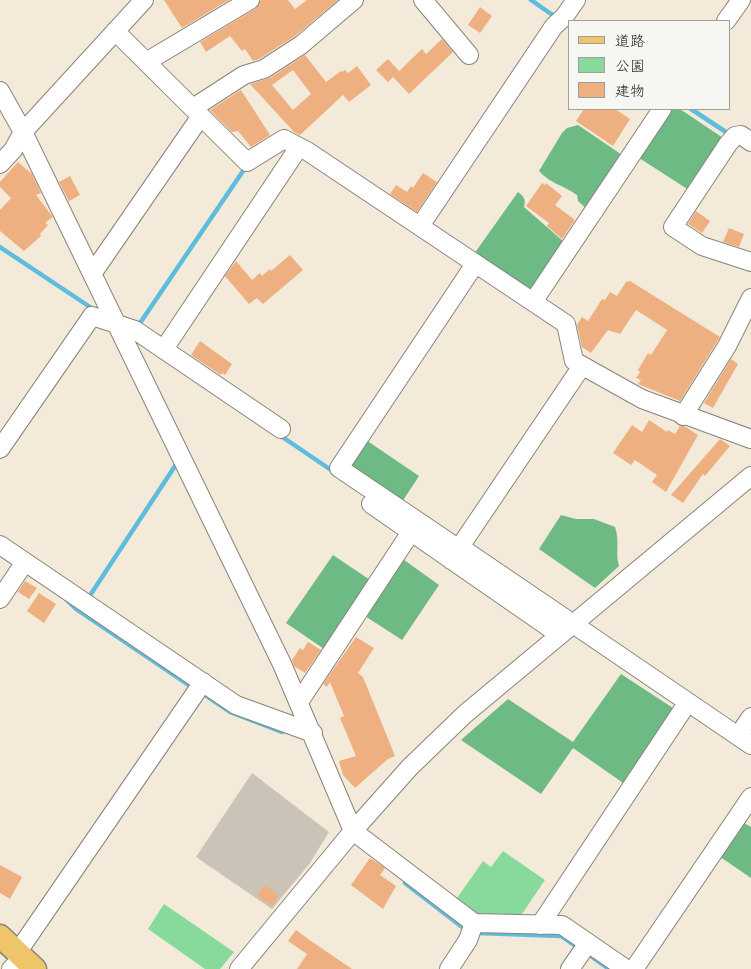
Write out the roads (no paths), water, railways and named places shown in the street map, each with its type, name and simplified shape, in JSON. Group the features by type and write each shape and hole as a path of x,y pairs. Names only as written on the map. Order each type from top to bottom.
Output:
{"main road":[{"path":"0,936 22,962"}],"street":[{"path":"0,164 13,150 23,132 144,0"},
{"path":"146,62 250,0"},
{"path":"92,274 197,112 244,75 264,69 301,45 354,0"},
{"path":"423,0 469,55"},
{"path":"420,226 554,26 564,18 576,0"},
{"path":"727,20 741,0"},
{"path":"115,31 247,162 284,139 298,146 566,324 574,361 642,400 751,439"},
{"path":"0,91 23,132 299,702 353,831 474,922 562,926 626,969"},
{"path":"533,302 661,110"},
{"path":"751,142 741,135 735,136 673,227 702,246 751,262"},
{"path":"164,349 298,146"},
{"path":"475,264 339,468 567,630 688,702 744,740 751,717"},
{"path":"683,416 727,346 751,298"},
{"path":"0,450 92,316 135,330 281,429"},
{"path":"456,552 582,366"},
{"path":"239,969 353,831 410,767 465,714 751,476"},
{"path":"371,504 411,532 456,552"},
{"path":"299,702 411,532"},
{"path":"0,545 236,705 313,733"},
{"path":"0,599 25,562"},
{"path":"22,962 203,682"},
{"path":"540,925 688,702"},
{"path":"634,969 751,797"},
{"path":"449,969 468,940 474,922"},
{"path":"570,969 588,943"}],"waterway":[{"path":"531,0 554,16"},
{"path":"693,110 729,134"},
{"path":"138,326 243,171"},
{"path":"0,247 96,311"},
{"path":"278,434 334,472"},
{"path":"89,597 175,466"},
{"path":"67,600 76,609 193,688"},
{"path":"202,693 230,712 282,732"},
{"path":"405,883 466,930"},
{"path":"478,933 561,936 577,947"},
{"path":"588,954 609,969"}]}
